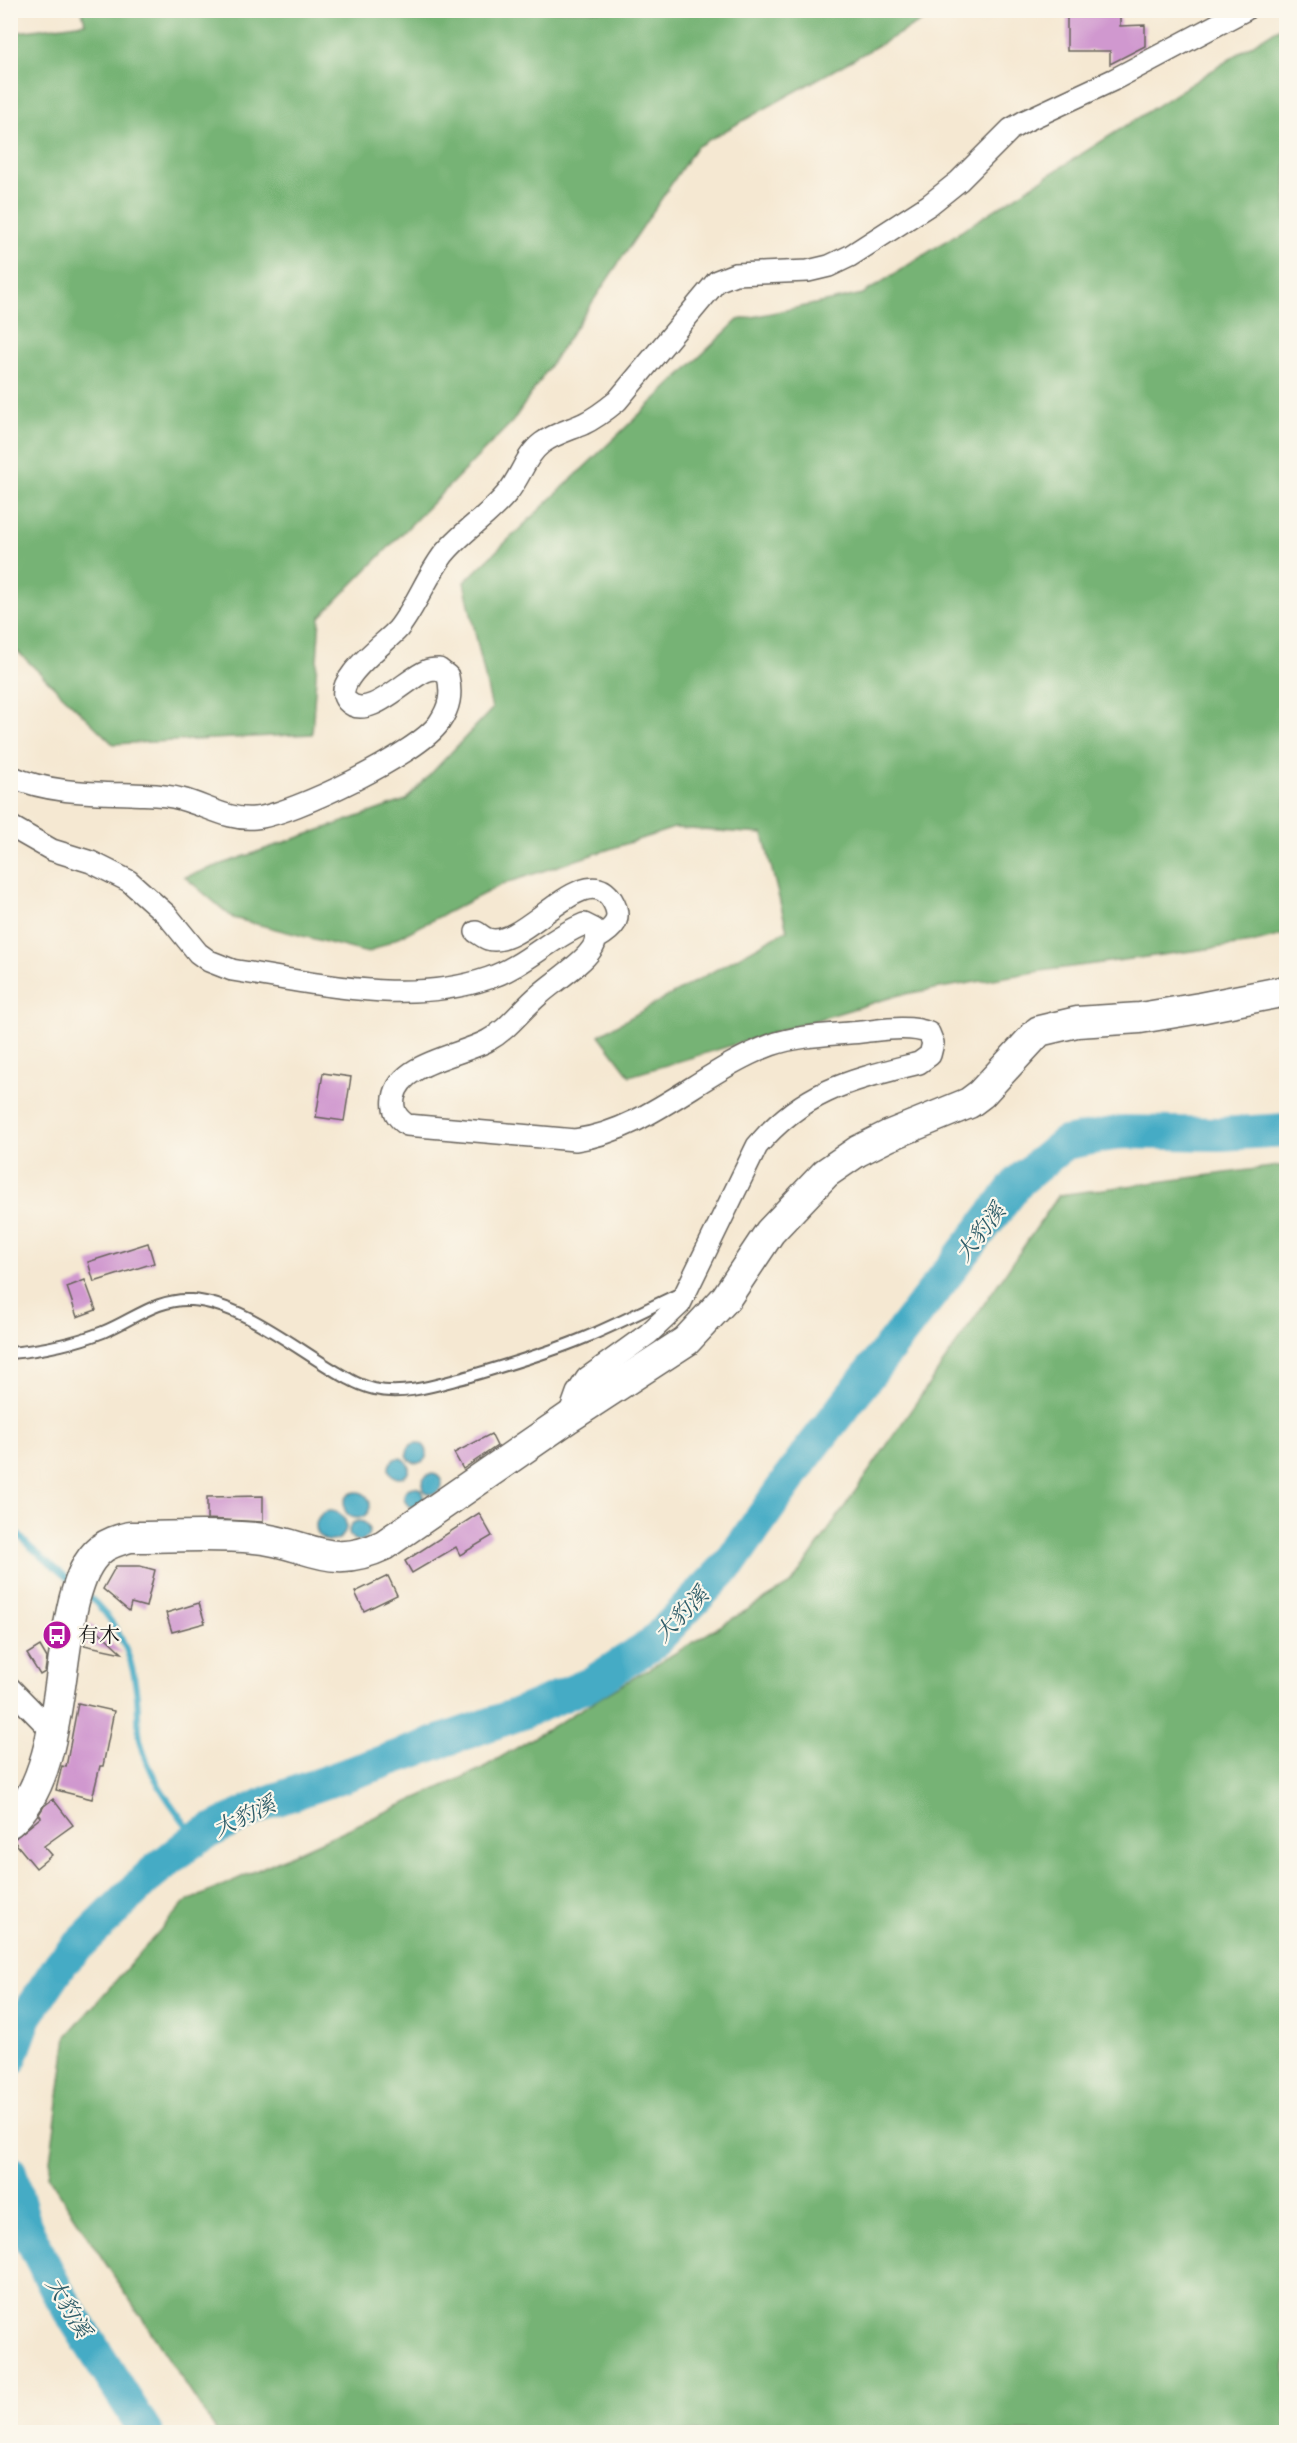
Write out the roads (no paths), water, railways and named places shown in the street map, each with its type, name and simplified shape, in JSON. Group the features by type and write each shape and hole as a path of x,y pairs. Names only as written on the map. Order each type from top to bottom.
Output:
{"street":[{"path":"10,776 52,788 78,792 180,798 232,816 253,819 303,805 414,744 438,725 448,707 451,690 448,676 439,669 427,670 385,699 367,706 352,705 345,699 342,689 346,679 395,633 413,611 442,557 511,489 531,454 542,443 600,415 617,401 717,281 735,274 808,271 829,266 850,256 929,205 959,181 1011,129 1113,80 1245,10"},
{"path":"10,826 52,850 91,862 129,881 167,915 198,953 209,961 232,970 387,990 448,988 489,978 519,965 571,929 584,924 594,928 596,939 591,951 537,997 506,1028 487,1041 405,1075 395,1086 393,1105 398,1119 407,1125 575,1140 591,1138 628,1125 749,1055 773,1044 874,1031 919,1029 929,1033 933,1044 930,1055 919,1063 841,1084 798,1106 769,1131 757,1146 688,1290 672,1315 587,1378 577,1393 567,1418"},
{"path":"477,932 488,939 497,940 513,935 573,894 587,889 599,889 610,898 618,912 617,922 611,930 596,939"},
{"path":"10,1822 21,1813 32,1797 52,1731 69,1620 81,1576 99,1550 114,1541 130,1537 257,1538 336,1557 362,1556 384,1545 567,1418 686,1341 726,1298 770,1232 826,1173 858,1151 888,1136 969,1103 981,1094 1040,1032 1077,1022 1140,1018 1287,991"},
{"path":"10,1688 52,1731"}],"lane":[{"path":"10,1353 74,1343 105,1332 141,1312 166,1302 192,1300 221,1307 273,1331 349,1379 374,1389 401,1391 430,1387 491,1370 583,1339 688,1290"}],"water":[{"path":"417,1443 424,1446 427,1453 424,1460 417,1463 410,1460 407,1453 410,1446"},
{"path":"399,1458 406,1461 409,1468 406,1475 399,1478 392,1475 389,1468 392,1461"},
{"path":"432,1474 439,1477 442,1484 439,1491 432,1494 425,1491 422,1484 425,1477"},
{"path":"414,1487 421,1490 424,1497 421,1504 414,1507 407,1504 404,1497 407,1490"},
{"path":"357,1492 366,1496 370,1505 366,1514 357,1518 348,1514 344,1505 348,1496"},
{"path":"331,1511 342,1515 346,1526 342,1537 331,1541 320,1537 316,1526 320,1515"},
{"path":"355,1521 363,1521 369,1527 369,1535 363,1541 355,1541 349,1535 349,1527"}],"waterway":[{"name":"大豹溪","path":"10,2060 26,2016 62,1962 151,1874 196,1838 269,1802 516,1715 590,1684 652,1644 730,1563 803,1459 1019,1181 1065,1143 1123,1132 1220,1134 1286,1130"},
{"path":"10,1525 29,1546 72,1582"},
{"path":"86,1594 114,1625 126,1649 134,1675 140,1739 149,1767 163,1792 196,1838"},
{"name":"大豹溪","path":"10,2172 25,2226 57,2291 146,2432"}],"place":[{"name":"有木","path":"57,1635"}]}
